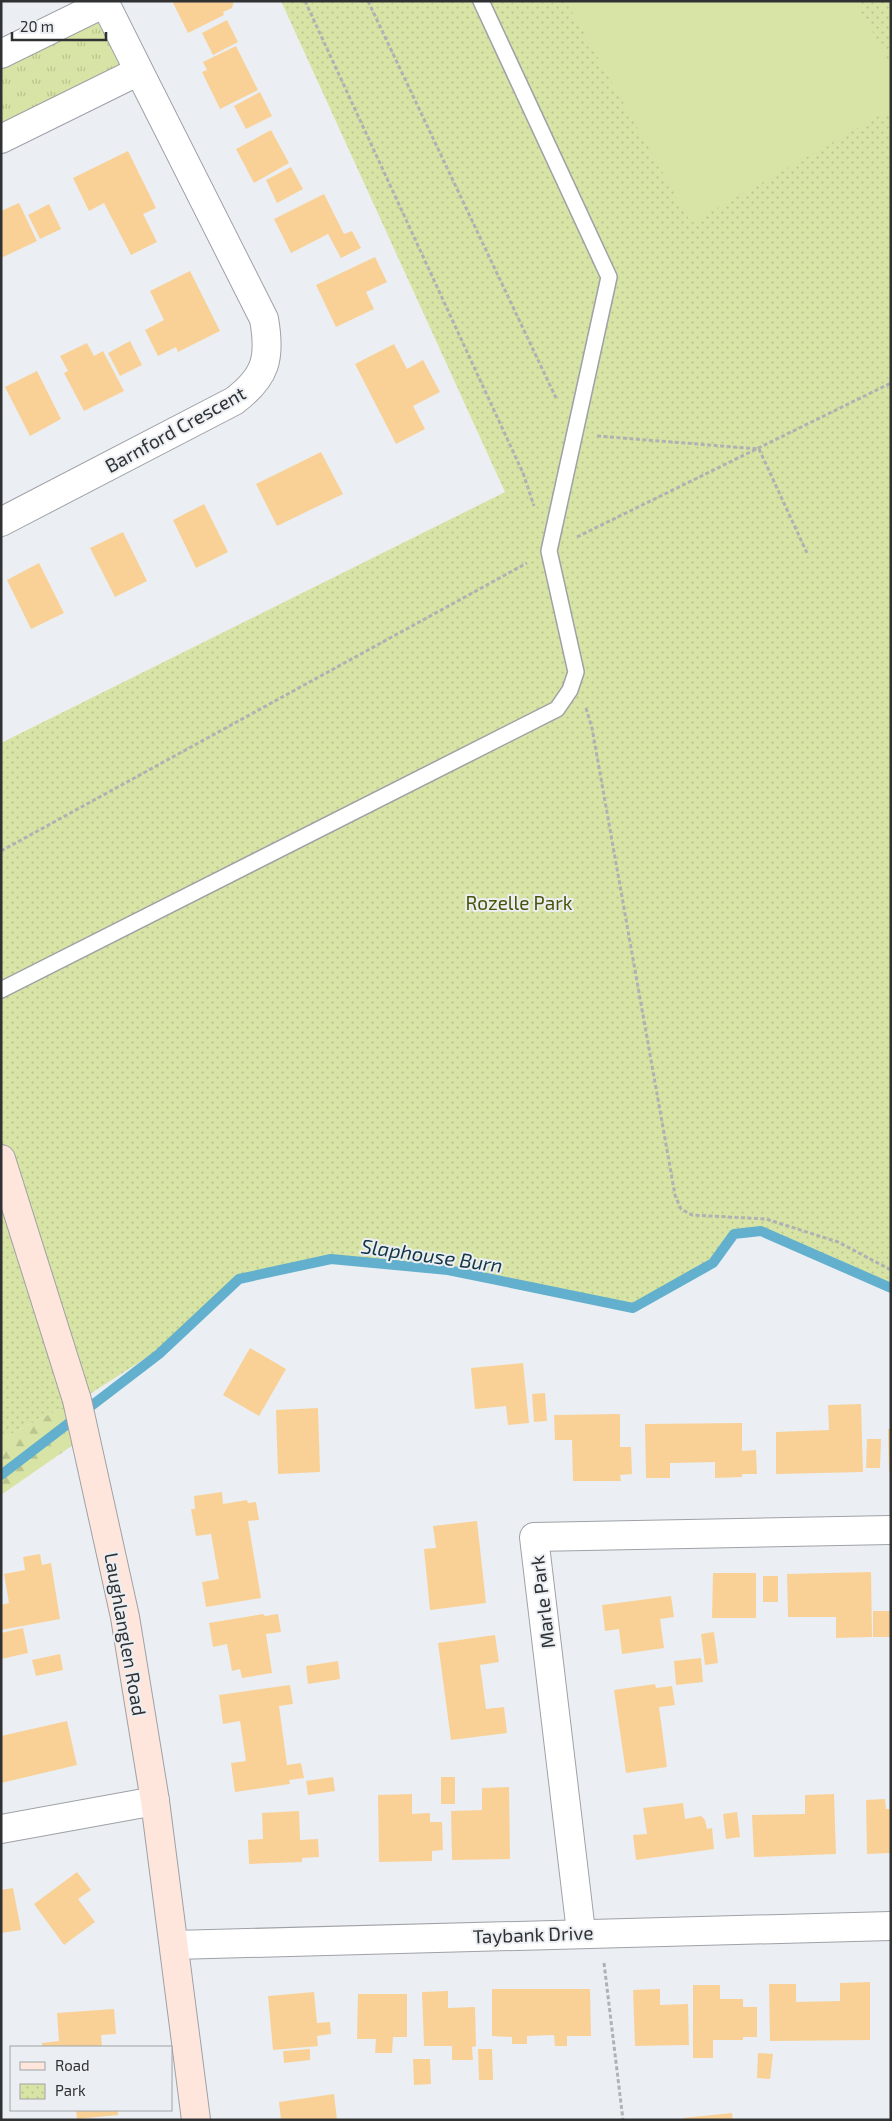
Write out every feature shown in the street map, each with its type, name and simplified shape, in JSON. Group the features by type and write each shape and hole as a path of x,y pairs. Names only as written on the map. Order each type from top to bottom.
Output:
{"street":[{"name":"Barnford Crescent","path":"1,54 104,3 264,319 268,341 265,363 252,387 234,401 1,522"},
{"path":"1,139 139,71"},
{"name":"Laughlanglen Road","path":"1,1159 77,1400 125,1617 155,1801 196,2120"},
{"name":"Marle Park","path":"591,1932 534,1537 891,1530"},
{"path":"1,1829 155,1801"},
{"name":"Taybank Drive","path":"174,1945 591,1932 891,1926"}],"lane":[{"path":"1,990 557,709 570,690 576,672 549,551 573,434 609,277 481,1"}],"path":[{"path":"305,1 518,464 534,507"},
{"path":"368,1 573,434 759,449"},
{"path":"1,851 549,551 891,383"},
{"path":"759,449 807,553"},
{"path":"576,672 592,728 675,1195 681,1209 692,1215 766,1219 838,1242 891,1270"},
{"path":"591,1932 623,2120"}],"green space":[{"name":"Rozelle Park","path":"281,1 891,1 891,1283 762,1228 732,1231 711,1261 633,1303 449,1267 330,1256 237,1276 157,1351 82,1399 1,1142 1,743 505,492"},
{"path":"566,1 855,1 891,65 891,109 691,223"},
{"path":"105,3 139,71 1,139 1,54"},
{"path":"1,1159 77,1400 1,1439"},
{"path":"77,1400 86,1436 1,1495 1,1439"}],"building":[{"path":"172,1 234,1 232,8 223,12 224,15 188,33"},
{"path":"227,20 238,42 213,55 202,33"},
{"path":"236,46 258,90 220,109 202,72 207,70 203,62"},
{"path":"260,92 272,116 246,129 234,106"},
{"path":"271,130 289,163 254,183 236,149"},
{"path":"128,151 156,208 143,214 157,242 131,255 104,203 89,211 73,178"},
{"path":"291,167 303,189 277,203 266,180"},
{"path":"324,194 344,234 352,231 361,248 341,258 328,234 291,253 274,219"},
{"path":"19,203 37,241 1,258 1,211"},
{"path":"49,204 61,229 40,239 28,215"},
{"path":"375,257 387,282 366,292 374,309 336,327 316,285"},
{"path":"190,271 220,331 178,352 176,347 158,356 145,330 164,320 150,291"},
{"path":"130,341 142,365 120,376 108,353"},
{"path":"87,343 94,356 103,351 124,391 84,411 64,373 68,371 60,356"},
{"path":"394,344 407,369 423,360 440,392 413,406 425,429 396,444 355,364"},
{"path":"37,371 61,419 30,436 5,387"},
{"path":"321,452 343,494 277,526 256,484"},
{"path":"204,504 228,552 196,568 173,520"},
{"path":"123,532 147,581 115,597 90,548"},
{"path":"39,563 64,613 31,629 7,580"},
{"path":"250,1348 286,1369 259,1416 223,1395"},
{"path":"523,1363 529,1423 508,1425 506,1406 475,1409 471,1368"},
{"path":"545,1393 547,1421 534,1422 532,1394"},
{"path":"861,1404 863,1472 776,1474 776,1432 829,1430 828,1405"},
{"path":"318,1408 320,1472 278,1474 276,1410"},
{"path":"620,1414 620,1447 631,1447 632,1474 620,1475 621,1481 573,1481 572,1440 555,1440 554,1415"},
{"path":"742,1423 742,1451 756,1450 757,1474 742,1474 742,1477 715,1478 715,1462 670,1463 670,1478 646,1478 645,1424"},
{"path":"888,1429 891,1429 891,1471 889,1472"},
{"path":"867,1439 881,1439 880,1468 866,1468"},
{"path":"222,1492 223,1504 247,1500 248,1503 256,1502 259,1520 248,1521 261,1598 206,1607 202,1582 219,1579 211,1534 196,1536 191,1509 195,1509 194,1496"},
{"path":"477,1521 486,1603 430,1610 424,1549 436,1548 433,1526"},
{"path":"40,1554 42,1565 51,1563 60,1619 1,1630 1,1605 9,1603 4,1574 25,1570 23,1557"},
{"path":"871,1572 872,1637 836,1638 836,1617 788,1617 787,1574"},
{"path":"713,1573 756,1573 756,1618 712,1618"},
{"path":"763,1576 778,1576 778,1602 763,1602"},
{"path":"671,1596 674,1617 660,1619 664,1648 622,1654 619,1629 605,1631 602,1605"},
{"path":"873,1611 891,1611 891,1637 873,1637"},
{"path":"263,1614 265,1616 278,1614 281,1632 266,1634 272,1673 242,1678 240,1669 232,1671 227,1644 213,1647 209,1623"},
{"path":"23,1628 28,1653 1,1659 1,1633"},
{"path":"714,1632 718,1663 705,1665 701,1634"},
{"path":"495,1635 499,1662 480,1665 486,1709 504,1707 507,1733 451,1740 438,1643"},
{"path":"60,1654 63,1670 36,1676 32,1660"},
{"path":"701,1658 703,1682 676,1685 674,1661"},
{"path":"338,1661 340,1679 308,1684 306,1666"},
{"path":"655,1684 656,1688 672,1686 675,1705 659,1707 667,1767 626,1773 614,1690"},
{"path":"290,1685 293,1704 279,1706 287,1765 301,1763 304,1778 289,1780 290,1784 235,1792 231,1763 246,1761 240,1721 223,1724 219,1695"},
{"path":"67,1721 77,1765 1,1783 1,1736"},
{"path":"333,1777 335,1791 308,1795 306,1781"},
{"path":"441,1777 455,1777 455,1804 441,1804"},
{"path":"509,1787 510,1859 452,1860 451,1811 482,1810 482,1788"},
{"path":"412,1794 412,1814 430,1813 430,1822 442,1822 443,1850 432,1851 432,1861 379,1862 378,1795"},
{"path":"834,1794 836,1854 754,1857 752,1815 805,1814 805,1795"},
{"path":"885,1799 886,1809 891,1809 891,1853 867,1854 866,1800"},
{"path":"683,1803 685,1819 701,1816 705,1820 707,1829 712,1828 714,1849 636,1860 633,1835 647,1834 643,1808"},
{"path":"299,1811 300,1840 318,1839 319,1857 302,1858 302,1862 249,1864 248,1840 263,1839 262,1813"},
{"path":"737,1812 740,1837 726,1839 723,1814"},
{"path":"77,1872 91,1890 78,1899 95,1922 64,1945 34,1904"},
{"path":"13,1888 21,1930 1,1933 1,1890"},
{"path":"870,1982 870,2040 770,2041 769,1984 796,1984 796,2002 840,2001 840,1983"},
{"path":"693,1985 720,1985 720,1999 743,1999 743,2007 757,2007 757,2037 743,2037 743,2040 713,2040 713,2058 693,2058"},
{"path":"492,1989 590,1989 591,2036 567,2036 567,2046 555,2046 554,2035 527,2036 527,2044 512,2044 512,2037 492,2036"},
{"path":"660,1989 660,2005 688,2004 689,2045 635,2046 633,1990"},
{"path":"448,1991 448,2008 475,2007 476,2046 472,2047 473,2060 452,2060 452,2046 424,2046 422,1992"},
{"path":"314,1992 317,2023 330,2022 331,2034 317,2036 318,2046 273,2050 268,1996"},
{"path":"358,1994 407,1994 407,2037 393,2037 392,2053 375,2053 376,2039 357,2039"},
{"path":"114,2009 116,2034 101,2035 102,2046 42,2046 42,2043 59,2041 57,2013"},
{"path":"310,2049 310,2060 284,2063 283,2051"},
{"path":"478,2049 492,2049 493,2080 479,2080"},
{"path":"758,2053 773,2054 770,2079 757,2078"},
{"path":"413,2059 430,2059 431,2084 414,2085"},
{"path":"334,2094 337,2120 281,2120 279,2102"},
{"path":"76,2111 118,2111 118,2115 77,2119"},
{"path":"732,2113 733,2120 683,2120 683,2118"}],"waterway":[{"name":"Slaphouse Burn","path":"1,1475 159,1354 239,1279 331,1259 448,1270 633,1308 713,1263 734,1234 761,1231 891,1288"}]}
